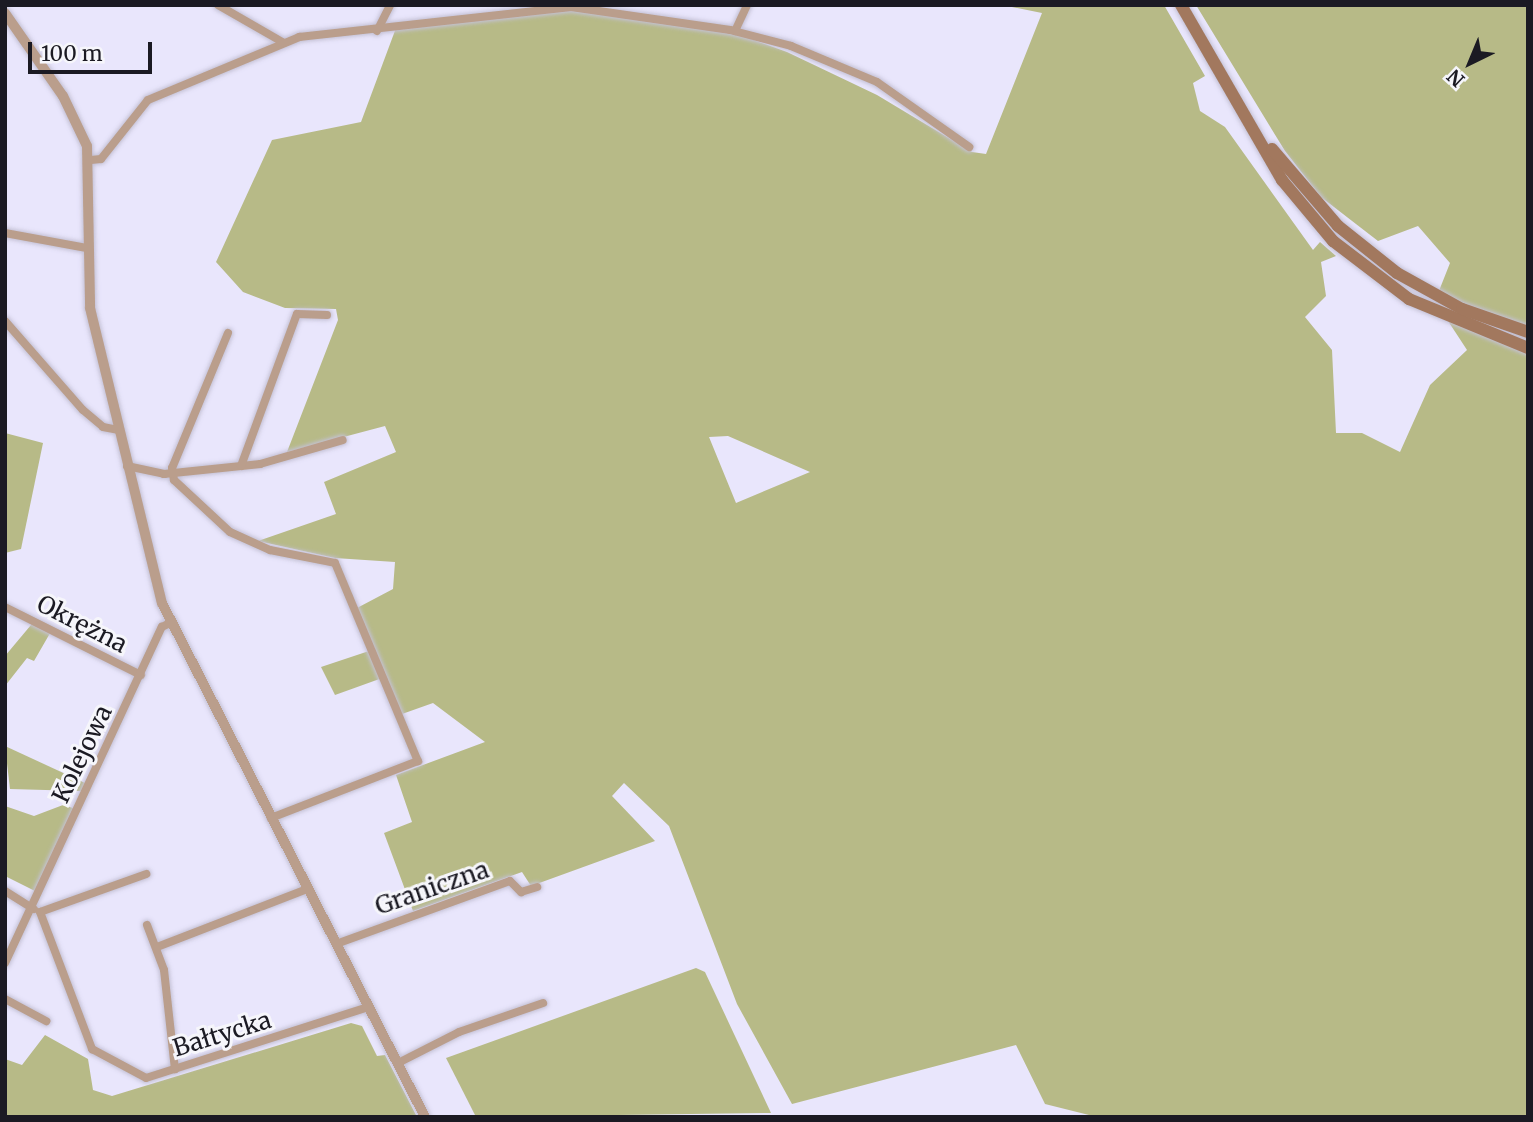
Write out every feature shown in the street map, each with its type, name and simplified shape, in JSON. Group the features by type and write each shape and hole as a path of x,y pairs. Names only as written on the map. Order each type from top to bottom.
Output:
{"main road":[{"path":"1181,5 1300,204 1358,263 1454,322 1528,348"},
{"path":"1237,101 1314,202 1367,251 1440,298 1528,332"}],"street":[{"path":"218,5 284,43"},
{"path":"377,31 390,5"},
{"path":"476,18 483,5"},
{"path":"734,31 747,5"},
{"path":"91,160 101,159 149,100 284,43 586,7 734,31 877,82 969,147"},
{"path":"5,13 63,96 91,160 87,248 90,308 127,466 170,622 425,1117"},
{"path":"5,233 87,248"},
{"path":"241,466 297,314 327,314"},
{"path":"5,321 83,410 103,427 118,430"},
{"path":"173,473 228,333"},
{"path":"127,466 173,473 241,466 343,440"},
{"path":"173,473 230,532 270,550 335,563 418,761 271,818"},
{"name":"Okrężna","path":"5,607 141,675"},
{"name":"Kolejowa","path":"5,963 162,627 170,622"},
{"path":"5,891 40,912 146,874"},
{"name":"Graniczna","path":"336,944 510,881 521,892 537,887"},
{"path":"157,947 307,889"},
{"name":"Bałtycka","path":"40,912 92,1049 146,1077 368,1007"},
{"path":"147,925 157,947 174,1069"},
{"path":"5,999 46,1021"},
{"path":"398,1063 458,1032 543,1003"}],"green space":[{"path":"557,5 734,33 787,52 877,95 972,152 986,154 1042,13 1002,5 1164,5 1205,76 1193,83 1200,111 1225,127 1313,250 1320,242 1336,256 1321,262 1326,296 1305,317 1332,350 1336,433 1362,433 1400,452 1430,385 1467,350 1435,301 1450,263 1418,226 1378,241 1321,197 1285,151 1196,5 1528,5 1528,1117 1089,1115 1045,1104 1016,1045 792,1104 737,1004 669,826 624,783 612,796 655,841 531,886 522,872 413,911 384,833 412,822 396,775 485,742 433,703 402,714 385,677 335,695 321,667 375,649 357,608 393,589 395,562 335,558 258,541 336,514 324,482 396,452 385,426 287,452 338,320 336,309 285,308 243,292 216,262 272,140 361,122 396,28","holes":["728,436 810,472 736,503 709,437"]},
{"path":"5,433 43,443 21,549 5,553"},
{"path":"36,619 53,628 34,661 27,658 5,686 5,656"},
{"path":"5,746 85,783 81,791 10,789"},
{"path":"63,805 76,809 35,891 5,876 5,806 34,816"},
{"path":"696,968 705,972 771,1113 476,1117 446,1058"},
{"path":"351,1023 362,1026 377,1056 385,1055 417,1117 5,1117 5,1059 22,1065 45,1035 88,1059 93,1090 112,1096"}]}
